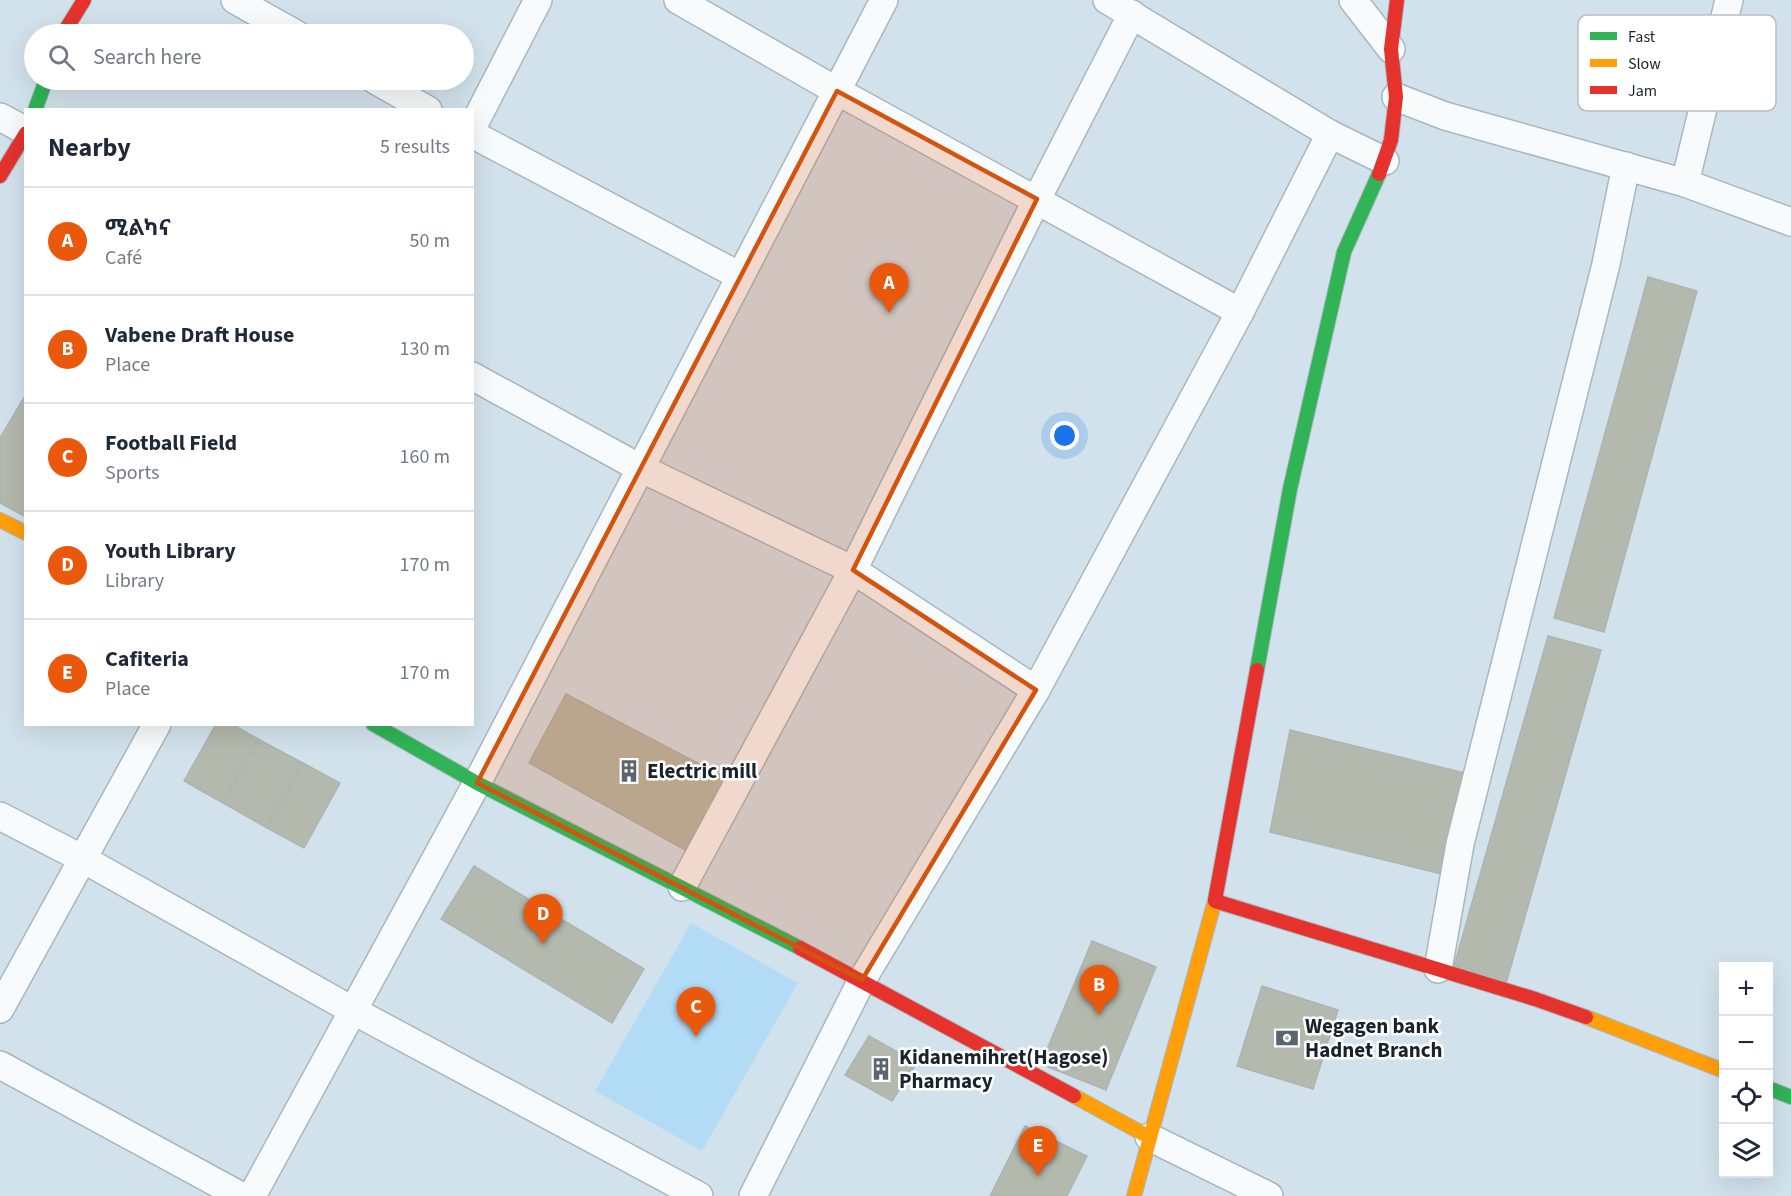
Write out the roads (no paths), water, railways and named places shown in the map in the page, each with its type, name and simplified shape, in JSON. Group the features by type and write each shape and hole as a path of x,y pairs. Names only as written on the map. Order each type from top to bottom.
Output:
{"street":[{"path":"69,24 84,0"},
{"path":"235,0 278,24"},
{"path":"474,124 538,0"},
{"path":"678,0 837,91 1239,312"},
{"path":"252,1196 477,783 884,0"},
{"path":"1107,0 1330,134 1385,161"},
{"path":"1353,0 1391,49"},
{"path":"1134,1196 1215,901 1290,489 1344,252 1385,161 1391,140 1396,98 1391,49 1397,0"},
{"path":"1725,15 1729,0"},
{"path":"682,887 853,570 1037,199 1132,14"},
{"path":"36,108 42,90"},
{"path":"393,90 424,108"},
{"path":"1396,98 1445,116 1685,183 1791,222"},
{"path":"1685,183 1702,111"},
{"path":"0,117 24,131"},
{"path":"753,1196 861,980 1036,690 1239,312 1330,134"},
{"path":"0,176 24,135"},
{"path":"474,136 740,276"},
{"path":"1438,969 1460,844 1606,264 1626,166"},
{"path":"474,377 640,468 853,570 1036,690"},
{"path":"0,520 24,532"},
{"path":"0,1009 155,726"},
{"path":"377,726 477,783 861,980 1149,1137 1269,1196"},
{"path":"0,816 83,859 352,1010 699,1196"},
{"path":"1215,901 1557,1006 1721,1070"},
{"path":"0,1065 240,1196"}],"place":[{"name":"ሚልካና","path":"889,313"},
{"name":"Electric mill","path":"629,771"},
{"name":"Youth Library","path":"543,944"},
{"name":"Vabene Draft House","path":"1099,1015"},
{"name":"Football Field","path":"696,1037"},
{"name":"Wegagen bank Hadnet Branch","path":"1287,1038"},
{"name":"Kidanemihret(Hagose) Pharmacy","path":"881,1069"},
{"name":"Cafiteria","path":"1038,1176"}]}
